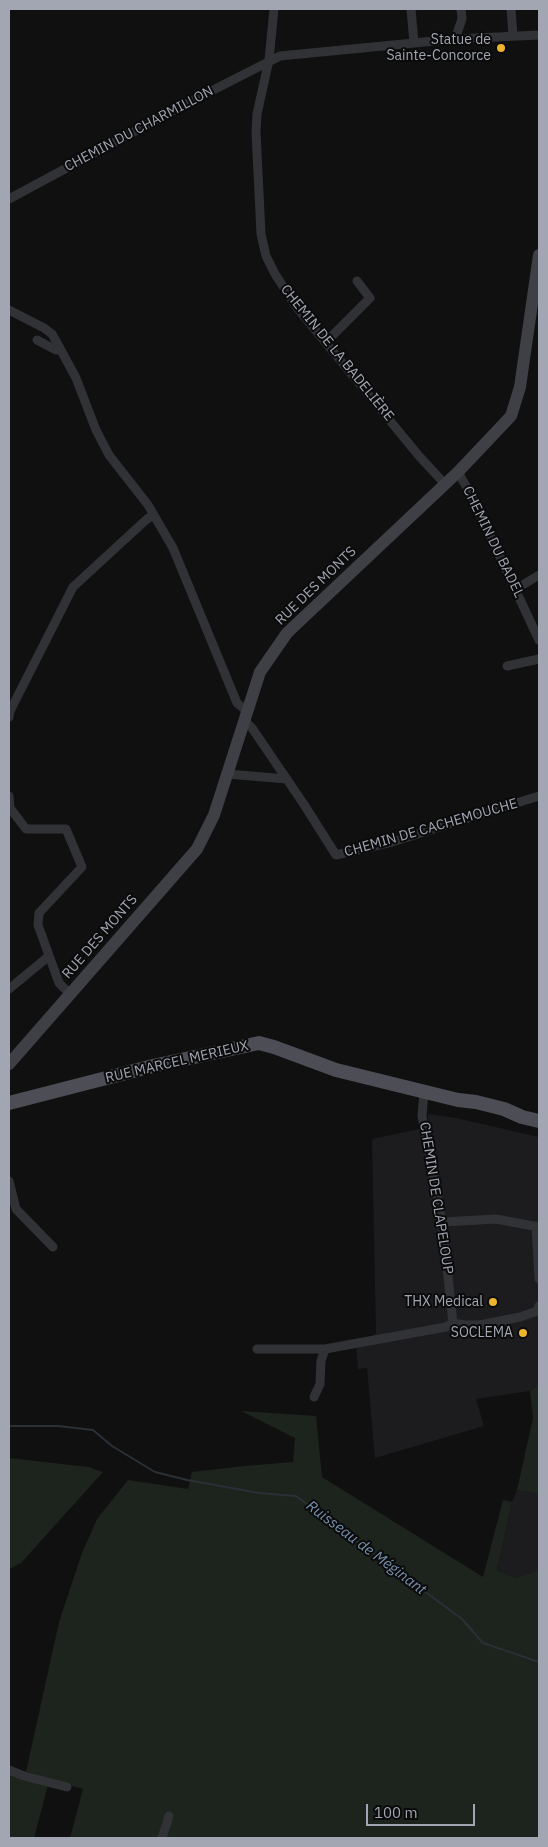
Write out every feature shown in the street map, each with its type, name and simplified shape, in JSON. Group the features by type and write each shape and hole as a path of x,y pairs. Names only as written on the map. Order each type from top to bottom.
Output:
{"main road":[{"name":"RUE MARCEL MERIEUX","path":"9,1102 153,1066 259,1043 336,1070 458,1100 504,1109 522,1117 539,1121"}],"street":[{"name":"CHEMIN DE LA BADELIÈRE","path":"274,9 269,60 257,114 256,132 260,234 266,256 275,274 298,309 419,456 444,483"},
{"path":"411,9 414,43"},
{"path":"455,40 462,18 461,9"},
{"path":"511,9 514,36"},
{"name":"CHEMIN DU CHARMILLON","path":"9,199 269,60 280,56 414,43 539,35"},
{"name":"RUE DES MONTS","path":"9,1064 197,849 214,815 260,672 287,633 444,483 458,472 511,416 520,387 539,255"},
{"path":"326,342 370,298 357,281"},
{"name":"CHEMIN DE CACHEMOUCHE","path":"9,310 52,334 76,378 96,430 110,455 148,505 172,548 192,591 237,703 336,855 392,842 539,796"},
{"path":"37,340 56,350 60,348"},
{"name":"CHEMIN DU BADEL","path":"458,472 472,495 539,640"},
{"path":"9,717 10,710 73,586 146,519 154,515"},
{"path":"516,589 539,574"},
{"path":"507,666 539,659"},
{"path":"227,774 287,779"},
{"name":"RUE DES MONTS","path":"9,796 10,808 26,828 66,830 82,867 38,913 38,925 59,983 70,994"},
{"name":"RUE DES MONTS","path":"9,989 49,956"},
{"name":"CHEMIN DE CLAPELOUP","path":"424,1092 422,1116 442,1222 453,1324"},
{"path":"9,1181 16,1208 53,1247"},
{"path":"442,1222 496,1219 538,1227 536,1239 539,1279"},
{"path":"257,1349 325,1349 438,1329 453,1324 465,1326 480,1325 520,1317 537,1311 539,1306"},
{"path":"314,1397 320,1384 320,1361 325,1349"},
{"path":"9,1770 24,1776 68,1787"},
{"path":"162,1838 169,1816"}],"shaded area":[{"path":"428,1114 456,1118 539,1137 539,1383 530,1391 476,1399 484,1426 375,1458 367,1368 358,1369 356,1342 371,1339 376,1333 372,1139 429,1127"},
{"path":"539,1383 539,1494 517,1490 533,1418 530,1391"},
{"path":"241,1411 316,1416 322,1477 483,1577 503,1500 512,1502 497,1570 515,1578 539,1570 539,1838 70,1838 83,1789 26,1772 59,1622 82,1553 97,1519 128,1480 188,1489 192,1472 293,1462 295,1438"},
{"path":"9,1458 88,1467 103,1472 21,1563 9,1569"},
{"path":"517,1490 539,1494 539,1570 515,1578 497,1570 512,1502"},
{"path":"9,1773 48,1785 34,1838 9,1838"}],"waterway":[{"name":"Ruisseau de Méginant","path":"9,1426 58,1426 93,1430 112,1446 155,1472 187,1480 259,1493 296,1496 462,1619 483,1643 539,1662"}],"place":[{"name":"Statue de Sainte-Concorce","path":"501,48"},
{"name":"THX Medical","path":"493,1302"},
{"name":"SOCLEMA","path":"523,1333"}]}
